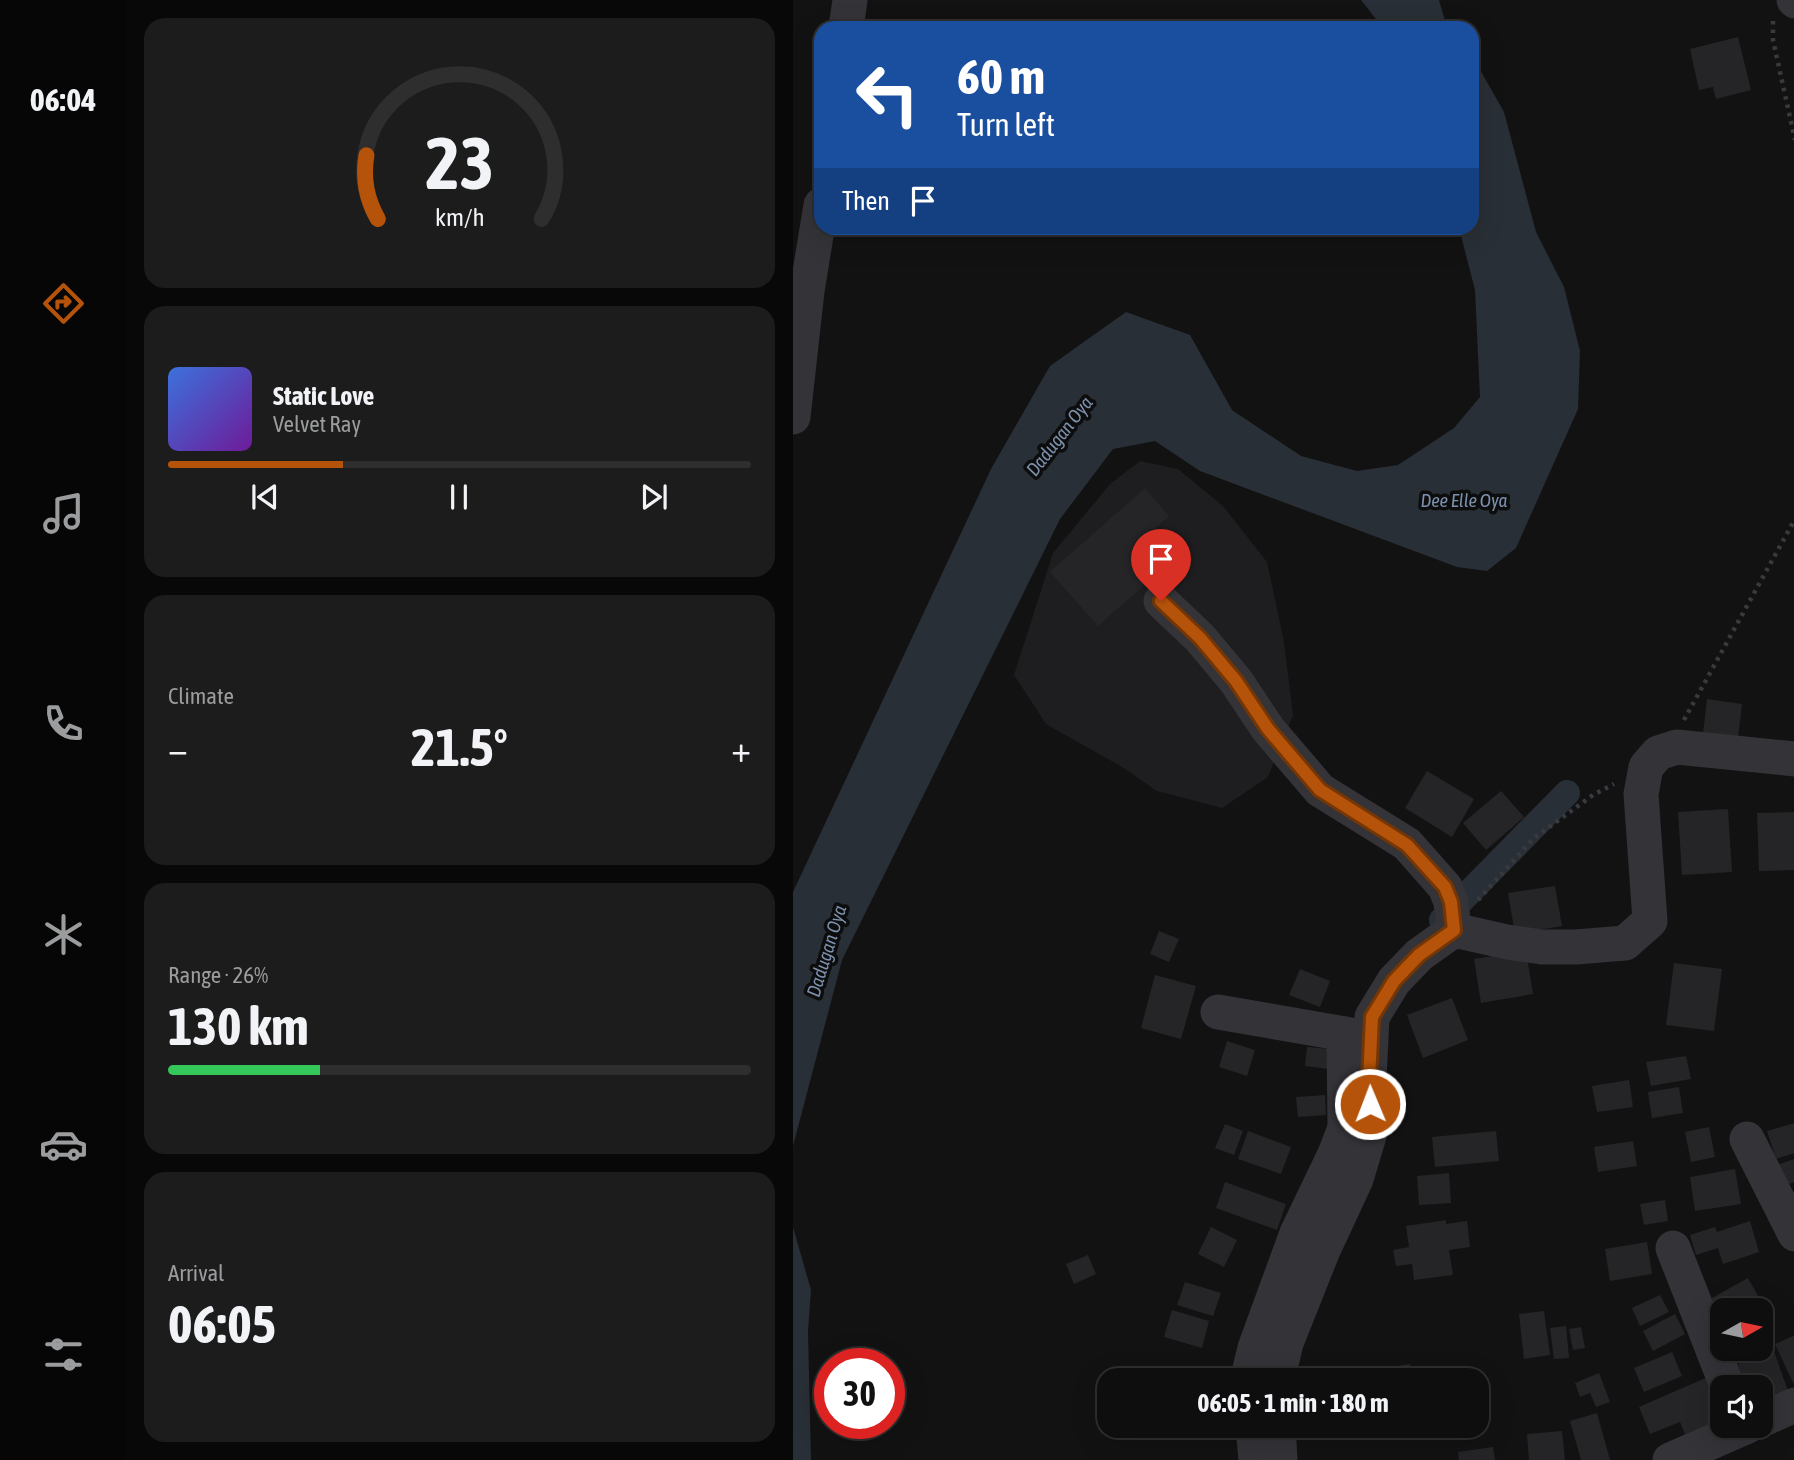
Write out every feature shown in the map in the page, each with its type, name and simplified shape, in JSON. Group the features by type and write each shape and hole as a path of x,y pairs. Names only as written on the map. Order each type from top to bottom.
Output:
{"street":[{"path":"847,21 850,0"},
{"path":"793,417 807,291 804,241 814,220"},
{"path":"1161,601 1200,638 1222,664 1268,729 1320,790 1407,845 1445,887 1451,902 1454,930"},
{"path":"1250,1368 1297,1233 1345,1128 1357,1037 1394,981 1419,955 1454,930 1542,947 1625,943 1650,921 1641,794 1646,767 1658,753 1677,747 1794,759"},
{"path":"1218,1012 1357,1037"},
{"path":"1280,1368 1285,1343 1356,1179 1371,1129 1369,1080 1357,1037"},
{"path":"1747,1139 1794,1234"},
{"path":"1673,1248 1723,1375"},
{"path":"1773,1414 1794,1405"},
{"path":"1254,1438 1256,1460"},
{"path":"1278,1438 1279,1460"},
{"path":"1670,1460 1720,1438"}],"path":[{"path":"1787,6 1773,40 1794,140"}],"shaded area":[{"path":"1140,461 1178,469 1223,506 1267,562 1284,642 1293,715 1268,777 1222,808 1157,791 1122,767 1046,724 1014,675 1053,553 1110,484"}],"water":[{"path":"1361,0 1439,0 1445,21 1378,21"},
{"name":"Dee Elle Oya","path":"1479,68 1504,112 1536,232 1564,287 1580,351 1578,409 1516,548 1487,571 1457,567 1200,471 1155,441 1113,449 1060,519 842,960 793,1146 793,892 991,469 1050,366 1126,312 1190,335 1232,410 1301,456 1357,471 1398,465 1454,428 1480,397 1475,290 1461,235 1479,235"},
{"path":"793,1227 811,1290 808,1331 811,1460 793,1460"}],"building":[{"path":"1738,37 1751,90 1716,99 1713,87 1699,90 1690,49"},
{"path":"1145,488 1169,516 1136,546 1159,572 1098,626 1050,572"},
{"path":"1707,699 1742,704 1738,738 1703,734"},
{"path":"1427,771 1474,799 1452,837 1405,808"},
{"path":"1501,791 1524,817 1486,850 1463,823"},
{"path":"1728,809 1732,872 1682,875 1678,812"},
{"path":"1795,812 1795,870 1759,871 1757,813"},
{"path":"1555,886 1562,926 1515,934 1508,893"},
{"path":"1159,931 1179,939 1169,962 1150,954"},
{"path":"1526,951 1533,994 1481,1003 1474,959"},
{"path":"1674,963 1722,969 1714,1031 1666,1025"},
{"path":"1300,969 1330,981 1320,1007 1289,995"},
{"path":"1155,975 1196,986 1181,1039 1141,1028"},
{"path":"1452,998 1468,1040 1423,1058 1407,1015"},
{"path":"1227,1041 1255,1050 1247,1076 1219,1067"},
{"path":"1307,1047 1330,1049 1328,1069 1305,1066"},
{"path":"1686,1056 1691,1079 1651,1086 1646,1062"},
{"path":"1629,1080 1633,1107 1597,1112 1592,1086"},
{"path":"1679,1087 1683,1113 1652,1118 1648,1092"},
{"path":"1325,1095 1326,1115 1298,1117 1296,1097"},
{"path":"1795,1123 1795,1153 1776,1159 1767,1131"},
{"path":"1225,1124 1243,1131 1234,1155 1215,1148"},
{"path":"1709,1127 1715,1157 1691,1162 1685,1132"},
{"path":"1248,1131 1291,1147 1281,1174 1238,1159"},
{"path":"1496,1131 1499,1161 1435,1167 1432,1137"},
{"path":"1633,1141 1637,1166 1598,1172 1594,1147"},
{"path":"1795,1159 1795,1182 1780,1187 1773,1166"},
{"path":"1735,1169 1741,1204 1695,1211 1690,1177"},
{"path":"1449,1173 1451,1203 1419,1205 1417,1176"},
{"path":"1225,1182 1286,1204 1277,1230 1216,1208"},
{"path":"1665,1200 1668,1221 1644,1225 1640,1204"},
{"path":"1446,1220 1446,1224 1467,1221 1470,1247 1449,1250 1453,1275 1414,1280 1412,1264 1396,1266 1393,1250 1409,1247 1406,1226"},
{"path":"1750,1221 1759,1252 1723,1264 1718,1248 1696,1255 1690,1235 1715,1227 1717,1232"},
{"path":"1211,1227 1237,1240 1224,1267 1198,1254"},
{"path":"1647,1242 1652,1274 1610,1281 1605,1249"},
{"path":"1088,1255 1096,1274 1074,1284 1066,1264"},
{"path":"1748,1278 1759,1298 1712,1298"},
{"path":"1185,1282 1221,1293 1213,1316 1177,1305"},
{"path":"1660,1295 1669,1312 1640,1326 1632,1308"},
{"path":"1172,1310 1209,1321 1202,1348 1164,1337"},
{"path":"1544,1311 1550,1355 1524,1359 1519,1314"},
{"path":"1675,1314 1685,1334 1653,1351 1643,1331"},
{"path":"1566,1326 1569,1358 1554,1359 1550,1328"},
{"path":"1581,1327 1585,1348 1573,1350 1569,1329"},
{"path":"1795,1335 1795,1387 1775,1344"},
{"path":"1773,1351 1789,1394 1773,1399 1773,1375 1742,1375 1738,1364 1773,1362"},
{"path":"1672,1352 1682,1376 1644,1392 1634,1368"},
{"path":"1410,1364 1410,1368 1384,1368"},
{"path":"1599,1373 1610,1402 1596,1407 1590,1393 1580,1397 1575,1383"},
{"path":"1710,1376 1710,1429 1688,1441 1680,1422 1650,1434 1639,1407"},
{"path":"1597,1413 1610,1460 1581,1460 1570,1421"},
{"path":"1562,1431 1565,1460 1529,1460 1527,1434"},
{"path":"1493,1447 1495,1460 1459,1460 1458,1452"}],"waterway":[{"path":"1442,920 1567,793"}],"route":[{"path":"1161,601 1200,638 1236,681 1268,729 1320,790 1407,845 1445,887 1451,902 1454,930 1419,955 1394,981 1372,1017 1370,1104"}],"water label":[{"name":"Dadugan Oya","path":"1059,436"},
{"name":"Dadugan Oya","path":"826,951"}]}
